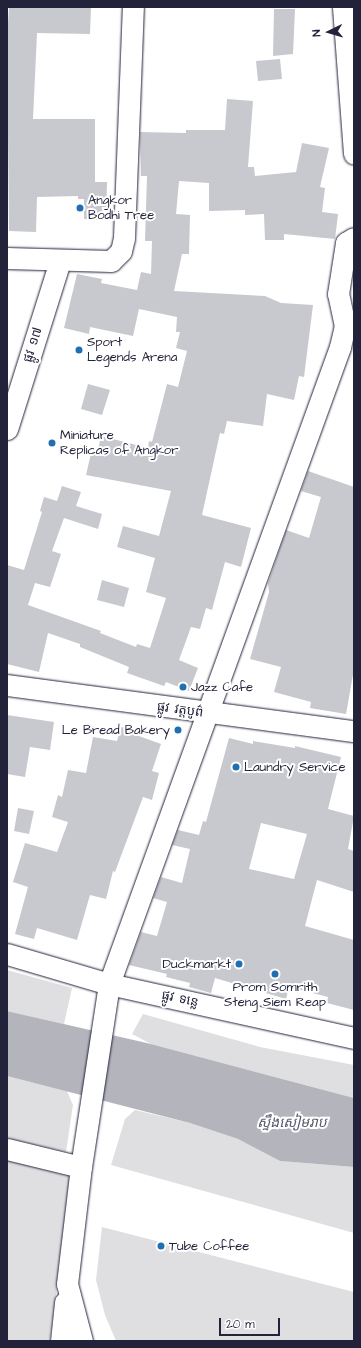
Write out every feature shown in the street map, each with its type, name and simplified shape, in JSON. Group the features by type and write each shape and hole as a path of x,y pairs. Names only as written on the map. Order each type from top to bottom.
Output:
{"street":[{"path":"7,258 60,261 111,261 121,251 124,238 133,7"},
{"path":"343,7 354,154"},
{"path":"61,1341 81,1167 109,984 340,347 345,326 338,294 346,243 354,238"},
{"name":"ផ្លូវ ១៧","path":"7,429 60,261"},
{"name":"ផ្លូវ វត្តបូព៌","path":"7,685 206,713 354,731"},
{"name":"ផ្លូវ ទន្លេ","path":"7,954 109,984 354,1038"},
{"path":"7,1149 81,1167"},
{"path":"67,1284 82,1341"}],"shaded area":[{"path":"7,970 72,988 64,1024 7,1011"},
{"path":"143,1014 260,1047 354,1065 354,1098 151,1044 132,1034"},
{"path":"7,1076 67,1091 73,1105 66,1152 7,1138"},
{"path":"135,1110 190,1123 238,1139 280,1161 354,1167 354,1233 111,1165 125,1119"},
{"path":"7,1158 71,1174 50,1341 7,1341"},
{"path":"102,1227 354,1292 354,1341 116,1341 105,1315 96,1280"}],"water":[{"name":"ស្ទឹងសៀមរាប","path":"7,1011 151,1044 354,1098 354,1167 280,1161 238,1139 190,1123 7,1076"}],"building":[{"path":"9,7 91,7 90,34 37,33 33,119 95,119 95,182 107,182 106,220 84,219 84,199 78,199 78,196 37,197 36,232 9,231 7,41"},
{"path":"274,9 295,9 293,54 273,56"},
{"path":"280,59 282,79 258,81 256,61"},
{"path":"227,99 253,101 248,167 254,167 255,176 296,172 302,143 329,148 320,187 325,188 322,212 338,214 335,239 284,234 284,240 265,240 264,214 245,215 245,210 209,211 209,183 179,181 176,214 190,215 189,254 182,254 174,291 265,296 281,303 313,305 304,377 299,376 294,400 267,394 263,426 227,421 224,434 220,433 202,515 251,528 241,567 225,562 212,610 206,608 200,629 191,627 179,660 198,668 189,691 166,682 164,686 127,673 129,667 80,647 80,644 48,633 39,672 7,664 7,565 24,570 42,512 40,511 44,497 57,501 62,486 81,492 76,506 102,514 98,529 64,518 52,551 61,554 50,587 35,583 28,605 101,631 100,633 136,647 137,644 150,648 166,598 146,592 155,558 117,547 123,526 159,536 171,491 86,475 92,449 98,450 101,436 148,448 149,441 152,442 167,384 178,387 187,351 176,348 180,332 176,332 177,317 139,309 133,336 90,327 89,334 64,328 77,274 102,279 101,283 137,290 141,272 151,274 152,241 145,241 147,176 141,176 140,132 186,133 186,130 225,130"},
{"path":"88,384 110,390 102,415 81,409"},
{"path":"308,471 354,487 354,669 346,714 310,708 311,702 274,692 281,667 250,659 269,592 268,583 286,530 309,538 321,497 301,491"},
{"path":"102,580 129,588 124,607 97,600"},
{"path":"7,715 54,722 50,750 30,747 25,777 7,774"},
{"path":"121,727 137,731 136,735 161,744 152,771 159,773 152,800 143,797 115,872 113,871 106,899 90,895 77,940 37,928 34,939 15,934 28,887 13,882 25,843 57,852 68,822 52,817 58,795 62,797 68,770 86,773 93,737 117,741"},
{"path":"229,738 253,744 253,741 295,748 295,746 341,757 328,809 354,816 348,849 354,851 354,892 317,880 305,926 354,940 354,1010 327,1003 328,997 289,987 286,999 215,978 211,993 189,987 190,983 166,977 167,974 129,965 141,932 157,936 167,902 153,898 161,877 182,883 190,849 172,845 178,830 199,835 203,821 206,822","holes":["261,823 307,834 294,879 249,869"]},
{"path":"18,808 34,811 29,834 14,831"}],"place":[{"name":"Angkor Bodhi Tree","path":"80,208"},
{"name":"Sport Legends Arena","path":"79,350"},
{"name":"Miniature Replicas of Angkor","path":"52,443"},
{"name":"Jazz Cafe","path":"183,687"},
{"name":"Le Bread Bakery","path":"178,730"},
{"name":"Laundry Service","path":"236,767"},
{"name":"Duckmarkt","path":"239,964"},
{"name":"Prom Somrith Steng Siem Reap","path":"275,974"},
{"name":"Tube Coffee","path":"161,1246"}]}
